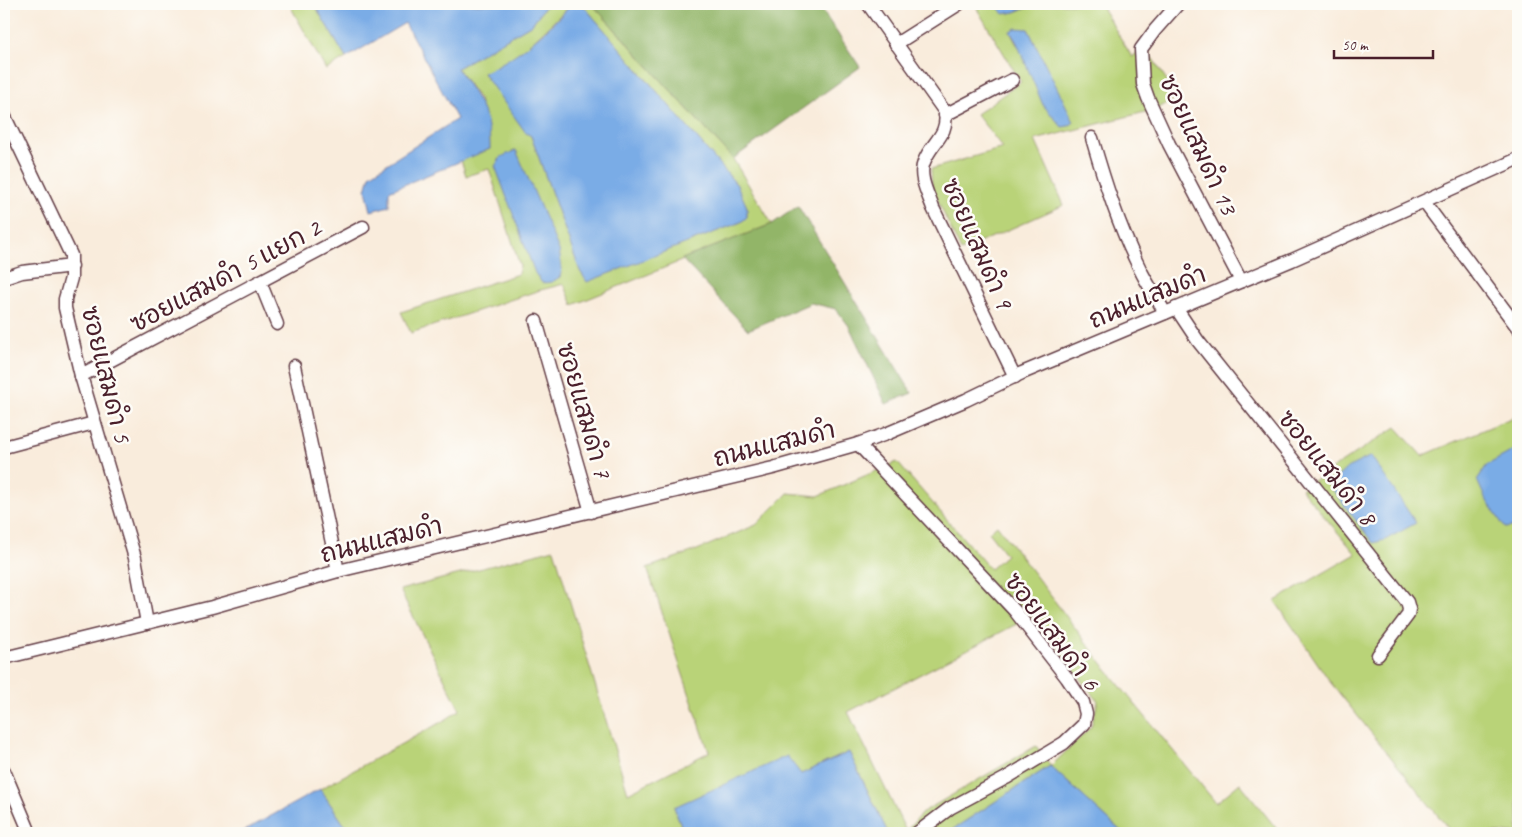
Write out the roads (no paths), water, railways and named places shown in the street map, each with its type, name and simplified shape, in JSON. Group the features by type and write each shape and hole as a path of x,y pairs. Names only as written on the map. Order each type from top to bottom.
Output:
{"street":[{"path":"868,4 945,112 945,115 1012,80"},
{"path":"896,44 959,4"},
{"name":"ซอยแสมดำ 13","path":"1178,4 1141,49 1143,84 1169,144 1241,281"},
{"name":"ซอยแสมดำ 5","path":"4,115 71,254 71,278 66,298 66,308 80,376 135,558 147,623"},
{"name":"ซอยแสมดำ 9","path":"945,115 947,122 945,129 923,162 923,179 934,208 1015,377"},
{"name":"ซอยแสมดำ 8","path":"1092,138 1109,195 1140,270 1170,311 1198,341 1407,602 1408,615 1378,655"},
{"name":"ถนนแสมดำ","path":"4,658 212,607 338,572 773,468 858,444 966,400 1015,377 1424,202 1518,159"},
{"path":"1424,202 1518,328"},
{"name":"ซอยแสมดำ 5 แยก 2","path":"80,376 363,227"},
{"path":"4,278 22,272 72,266"},
{"path":"260,282 277,324"},
{"name":"ซอยแสมดำ 7","path":"536,321 590,512"},
{"path":"294,366 338,572"},
{"path":"4,446 94,423"},
{"name":"ซอยแสมดำ 6","path":"858,444 1015,611 1067,678 1083,702 1086,714 1084,724 1064,743 1006,778 950,808 917,833"},
{"path":"4,771 30,833"}],"water":[{"path":"314,4 547,4 532,24 457,68 485,115 490,137 490,149 389,191 389,206 371,211 366,190 370,175 457,119 405,23 346,58"},
{"path":"572,4 582,4 737,185 747,207 747,217 741,222 587,282 580,271 531,136 526,133 483,73 531,43"},
{"path":"994,4 1038,4 1004,14"},
{"path":"1016,28 1028,29 1074,122 1069,126 1062,127 1043,105 1017,43 1010,31"},
{"path":"516,150 559,250 562,269 560,277 552,282 542,283 535,273 495,166 501,157"},
{"path":"1518,448 1518,526 1505,528 1485,498 1477,480 1487,465"},
{"path":"1371,456 1416,523 1385,540 1373,543 1329,485 1347,468"},
{"path":"849,752 888,833 684,833 674,807 787,756 801,774"},
{"path":"1050,766 1123,833 947,833"},
{"path":"320,789 350,833 240,833"}]}
